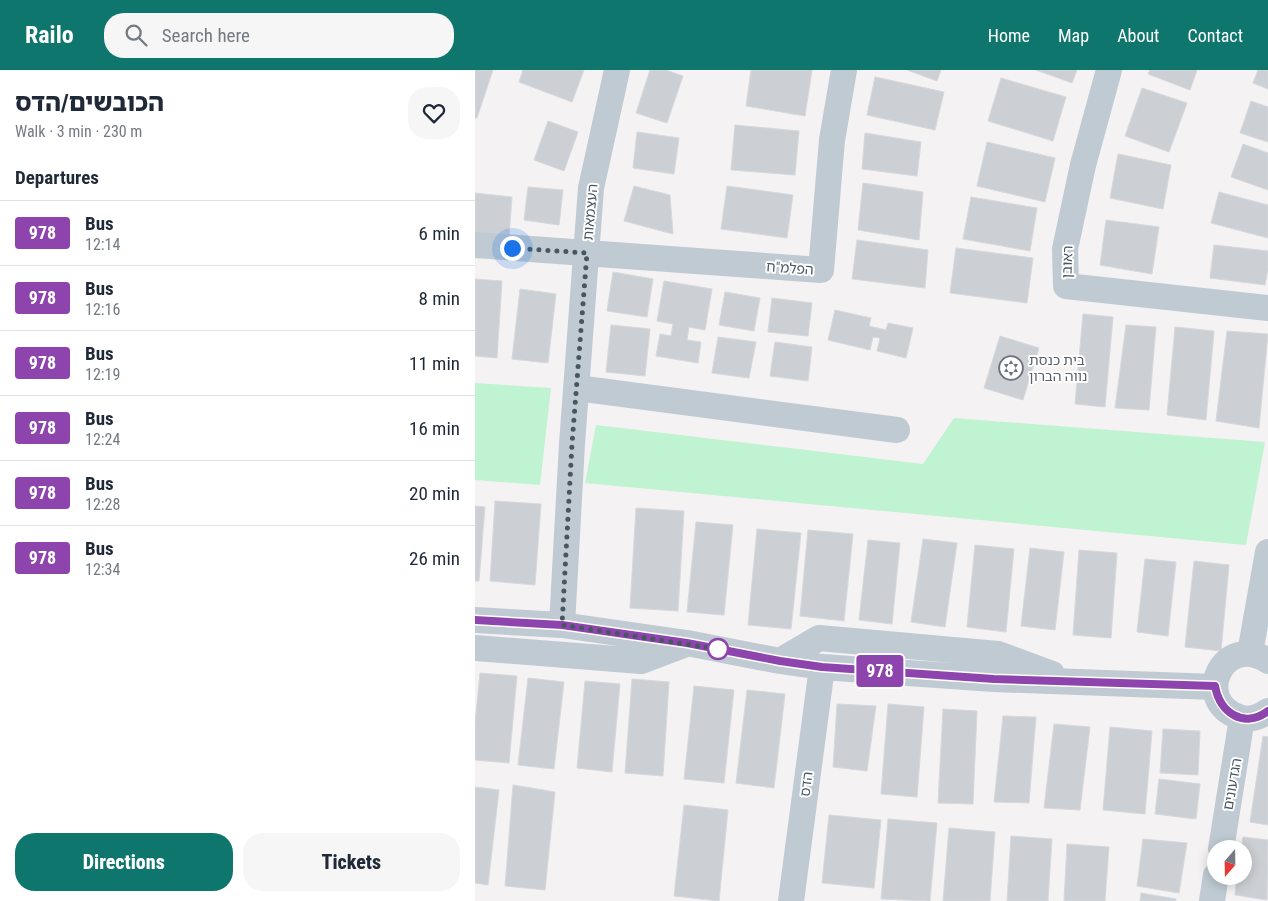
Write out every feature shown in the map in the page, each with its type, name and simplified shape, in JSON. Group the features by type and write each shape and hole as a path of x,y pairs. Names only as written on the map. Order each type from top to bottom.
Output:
{"street":[{"name":"העצמאות","path":"562,625 591,188 617,70"},
{"name":"הפלמ\"ח","path":"587,253 821,270 832,140 844,70"},
{"name":"ראובן","path":"1109,70 1083,165 1065,249 1066,286 1268,308"},
{"path":"475,245 587,253"},
{"path":"577,388 897,430"},
{"path":"1268,552 1259,657 1239,654 1225,662 1216,676 1215,686 1217,698 1223,707 1232,714 1243,718 1253,718 1268,711"},
{"path":"475,620 562,625 687,643 822,667 994,679 1215,686"},
{"path":"780,661 819,638 998,654 1071,682"},
{"path":"475,648 641,661 687,643"},
{"name":"הדס","path":"791,901 822,667"},
{"name":"הגדעונים","path":"1223,840 1243,718"},
{"path":"1212,901 1214,885"}],"green space":[{"path":"475,383 551,388 540,485 475,480"},
{"path":"954,418 1265,442 1246,545 585,483 596,425 923,464"}],"building":[{"path":"475,70 493,70 477,118 475,118"},
{"path":"523,70 584,70 572,102 519,82"},
{"path":"650,70 666,70 683,76 667,123 636,113"},
{"path":"751,70 812,70 805,116 746,106"},
{"path":"907,70 941,70 937,81"},
{"path":"1036,70 1077,70 1072,83"},
{"path":"1150,70 1197,70 1190,90 1148,74"},
{"path":"1258,70 1268,70 1268,89 1253,83"},
{"path":"875,77 944,92 935,130 867,115"},
{"path":"1001,78 1066,97 1053,141 988,121"},
{"path":"1142,88 1187,103 1169,152 1125,136"},
{"path":"1251,101 1268,107 1268,142 1240,133"},
{"path":"548,121 578,132 564,171 534,160"},
{"path":"735,125 799,131 795,175 731,170"},
{"path":"637,132 679,138 674,174 633,168"},
{"path":"865,133 921,142 917,176 862,169"},
{"path":"987,142 1055,158 1045,202 977,186"},
{"path":"1243,144 1268,153 1268,190 1231,177"},
{"path":"1118,154 1171,165 1163,209 1110,198"},
{"path":"863,183 923,192 919,240 858,230"},
{"path":"634,186 670,195 673,234 624,221"},
{"path":"727,186 793,195 787,238 721,229"},
{"path":"528,187 563,190 559,225 524,220"},
{"path":"1219,192 1268,205 1268,238 1211,223"},
{"path":"475,193 512,197 509,237 475,234"},
{"path":"971,197 1037,208 1030,251 963,239"},
{"path":"1106,220 1159,227 1152,274 1100,265"},
{"path":"857,240 928,250 925,288 852,279"},
{"path":"1214,245 1268,251 1268,270 1265,285 1210,278"},
{"path":"956,248 1033,258 1027,303 950,293"},
{"path":"613,272 653,279 647,317 607,311"},
{"path":"475,279 502,281 497,358 475,356"},
{"path":"664,281 712,289 705,330 689,327 687,340 701,342 698,363 656,356 660,334 671,336 673,324 657,321"},
{"path":"520,289 556,294 548,363 512,359"},
{"path":"725,292 760,298 754,331 719,325"},
{"path":"772,298 812,303 808,336 768,332"},
{"path":"835,310 871,318 869,326 886,330 888,323 913,328 906,358 877,351 880,338 873,337 870,350 828,340"},
{"path":"1083,314 1113,317 1105,407 1075,404"},
{"path":"611,325 650,329 645,376 606,372"},
{"path":"1126,325 1156,327 1149,410 1115,408"},
{"path":"1175,327 1214,331 1206,420 1167,415"},
{"path":"1227,331 1268,334 1259,428 1216,421"},
{"name":"בית כנסת נווה הברון","path":"1000,336 1039,348 1023,400 984,388"},
{"path":"718,337 756,342 749,378 712,373"},
{"path":"775,342 812,347 808,381 770,376"},
{"path":"495,501 541,504 535,585 490,581"},
{"path":"475,506 485,507 479,581 475,581"},
{"path":"636,508 684,511 678,611 630,608"},
{"path":"696,522 733,525 724,615 687,612"},
{"path":"757,529 801,533 791,629 748,625"},
{"path":"808,530 853,534 844,621 800,616"},
{"path":"923,539 957,543 945,627 911,622"},
{"path":"868,540 900,543 892,624 859,620"},
{"path":"975,545 1014,549 1006,632 967,627"},
{"path":"1030,548 1064,552 1055,630 1021,626"},
{"path":"1079,550 1117,553 1111,638 1073,635"},
{"path":"1145,559 1176,562 1168,636 1137,632"},
{"path":"1194,561 1229,565 1221,651 1185,647"},
{"path":"480,673 517,676 509,763 475,760 475,723"},
{"path":"528,678 564,682 554,769 518,765"},
{"path":"632,679 669,682 663,776 625,773"},
{"path":"585,681 620,684 612,772 577,768"},
{"path":"694,686 734,690 724,783 684,779"},
{"path":"747,690 785,694 774,788 736,783"},
{"path":"837,704 876,706 867,771 833,767"},
{"path":"888,704 924,707 917,797 881,794"},
{"path":"943,709 977,711 973,804 938,803"},
{"path":"1003,716 1036,717 1029,803 994,802"},
{"path":"1054,724 1090,727 1080,810 1044,808"},
{"path":"1110,727 1152,731 1145,814 1103,810"},
{"path":"1163,729 1200,731 1198,775 1160,773"},
{"path":"1263,736 1268,737 1268,825 1250,822"},
{"path":"1159,779 1200,784 1196,819 1155,814"},
{"path":"513,785 555,792 545,890 505,886"},
{"path":"475,787 499,790 488,885 475,883"},
{"path":"684,805 728,810 719,901 674,896"},
{"path":"829,815 881,820 874,888 822,883"},
{"path":"888,819 937,823 930,901 881,899"},
{"path":"949,828 995,832 990,901 943,901"},
{"path":"1011,836 1052,839 1048,901 1007,901"},
{"path":"1243,837 1268,840 1267,900 1235,895 1236,885 1253,885 1253,840 1242,840"},
{"path":"1143,839 1187,843 1179,893 1137,886"},
{"path":"1067,844 1109,847 1105,901 1064,901"},
{"path":"1141,893 1176,899 1176,901 1140,901"}],"bus line":[{"name":"978","path":"475,620 562,625 687,643 822,667 994,679 1215,686 1217,698 1223,707 1232,714 1243,718 1253,718 1263,715 1268,711"}],"place":[{"name":"בית כנסת נווה הברון","path":"1011,368"}],"route":[{"path":"512,248 587,253 572,444 562,625 724,650 718,649"}]}
